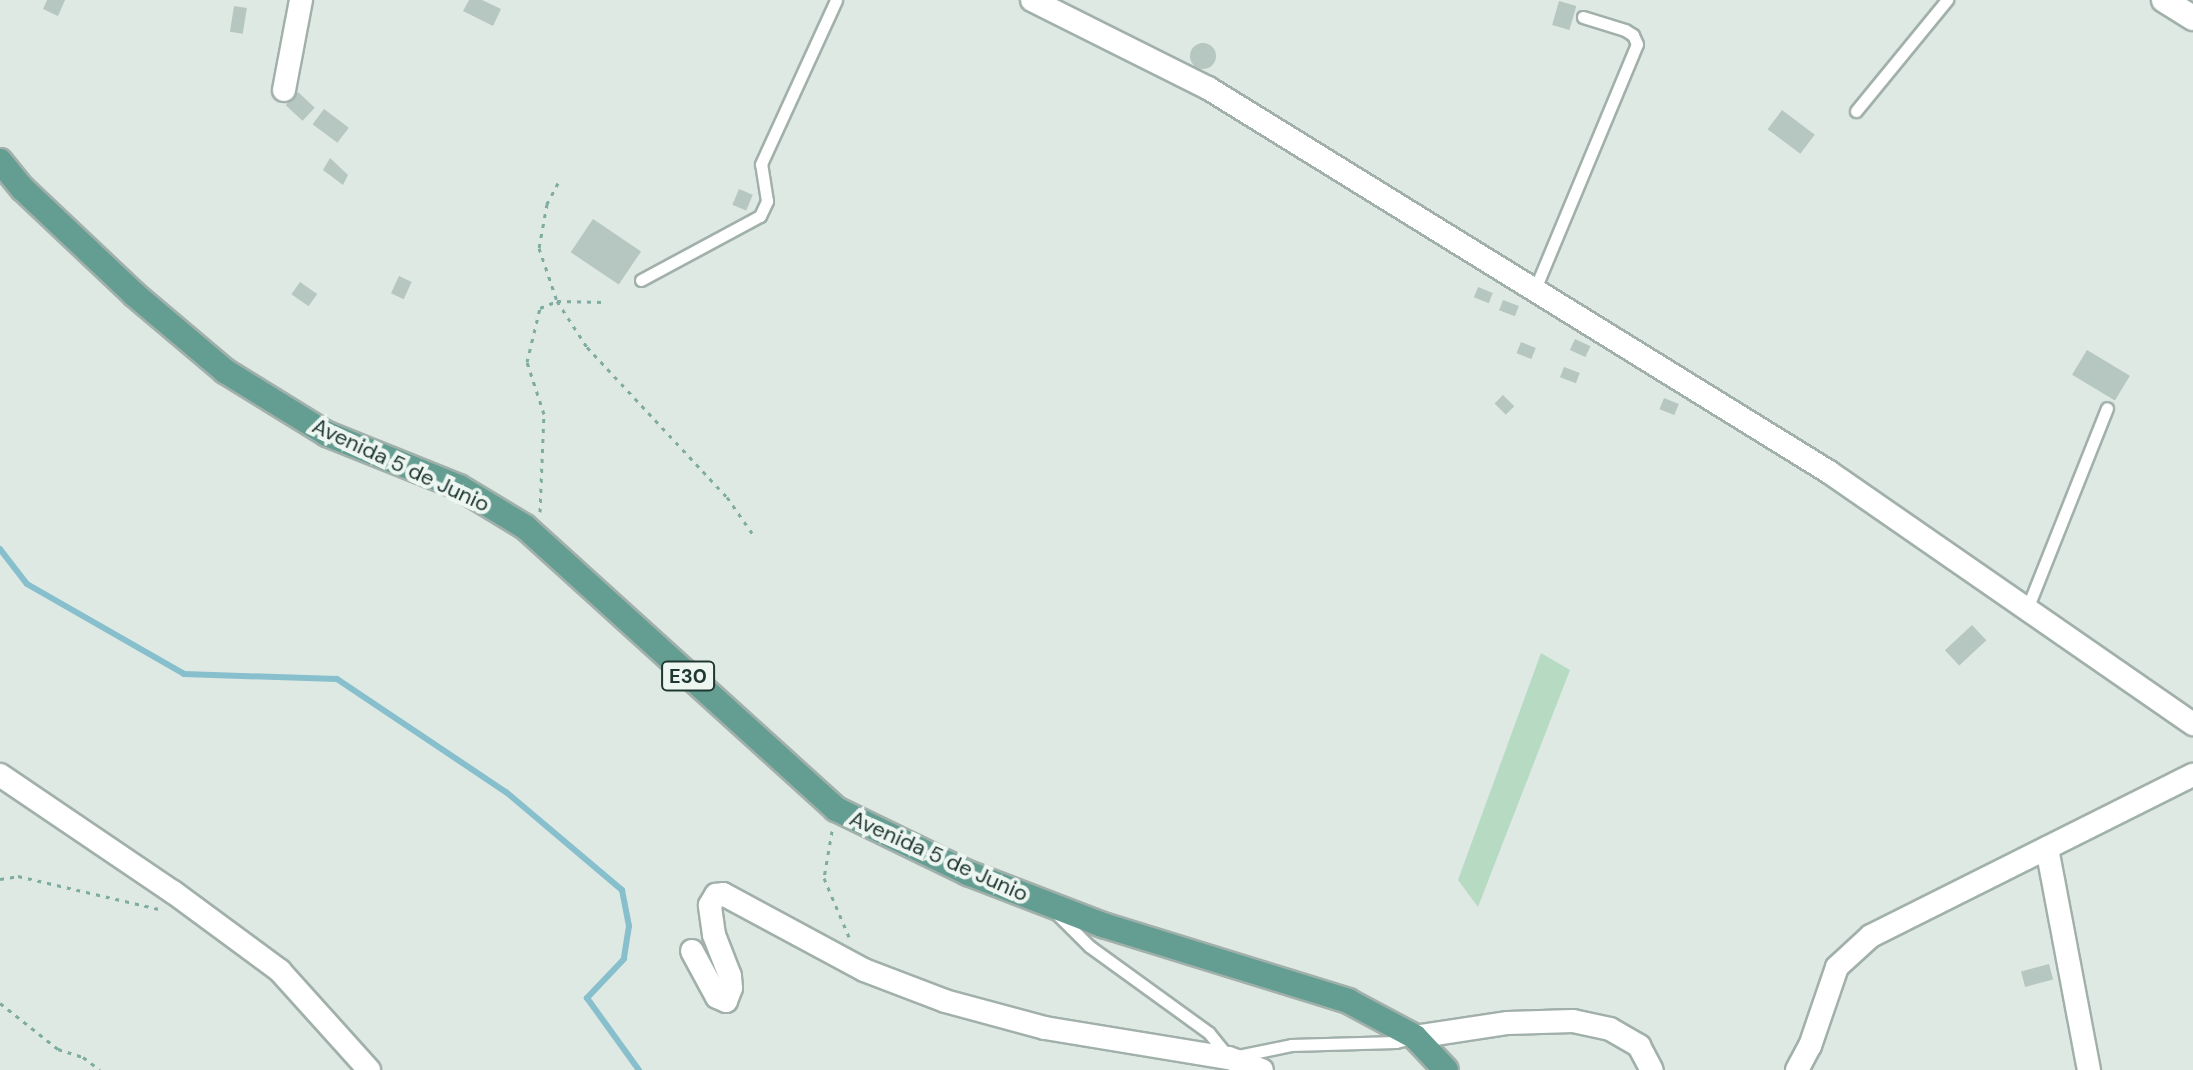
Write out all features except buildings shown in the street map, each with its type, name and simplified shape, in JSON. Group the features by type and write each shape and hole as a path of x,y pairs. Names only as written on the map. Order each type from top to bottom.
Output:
{"main road":[{"name":"Avenida 5 de Junio","path":"0,161 23,189 135,295 225,371 327,434 459,487 525,527 836,809 968,873 1046,903 1198,956 1348,1001 1415,1037 1446,1070"}],"street":[{"path":"284,90 301,0"},
{"path":"1032,0 1208,88 1829,472 2193,724"},
{"path":"2164,0 2193,18"},
{"path":"0,775 173,892 280,971 369,1070"},
{"path":"1797,1070 1810,1046 1837,967 1871,936 2193,775"},
{"path":"2047,848 2089,1070"},
{"path":"692,951 717,997 726,1001 731,988 730,976 714,935 710,905 716,895 723,894 864,970 945,1001 1045,1028 1262,1070"},
{"path":"1415,1037 1508,1023 1573,1021 1610,1029 1639,1046 1652,1070"}],"lane":[{"path":"641,280 760,216 767,201 761,164 836,0"},
{"path":"1856,111 1947,0"},
{"path":"1535,289 1637,44 1633,35 1625,30 1583,17"},
{"path":"2027,609 2107,408"},
{"path":"1046,903 1089,946 1209,1033 1227,1064 1291,1045 1396,1042 1415,1037"}],"path":[{"path":"558,183 547,204 539,248 557,301 587,347 727,497 752,533"},
{"path":"539,540 544,414 527,362 540,308 557,301 605,302"},
{"path":"836,809 824,878 864,970"},
{"path":"0,879 18,876 169,912"},
{"path":"0,1003 58,1049 83,1057 100,1070"}],"green space":[{"path":"1541,653 1570,670 1478,907 1458,880"}],"waterway":[{"path":"0,549 27,584 184,674 337,679 506,792 622,890 629,926 624,959 587,998 639,1070"}]}
